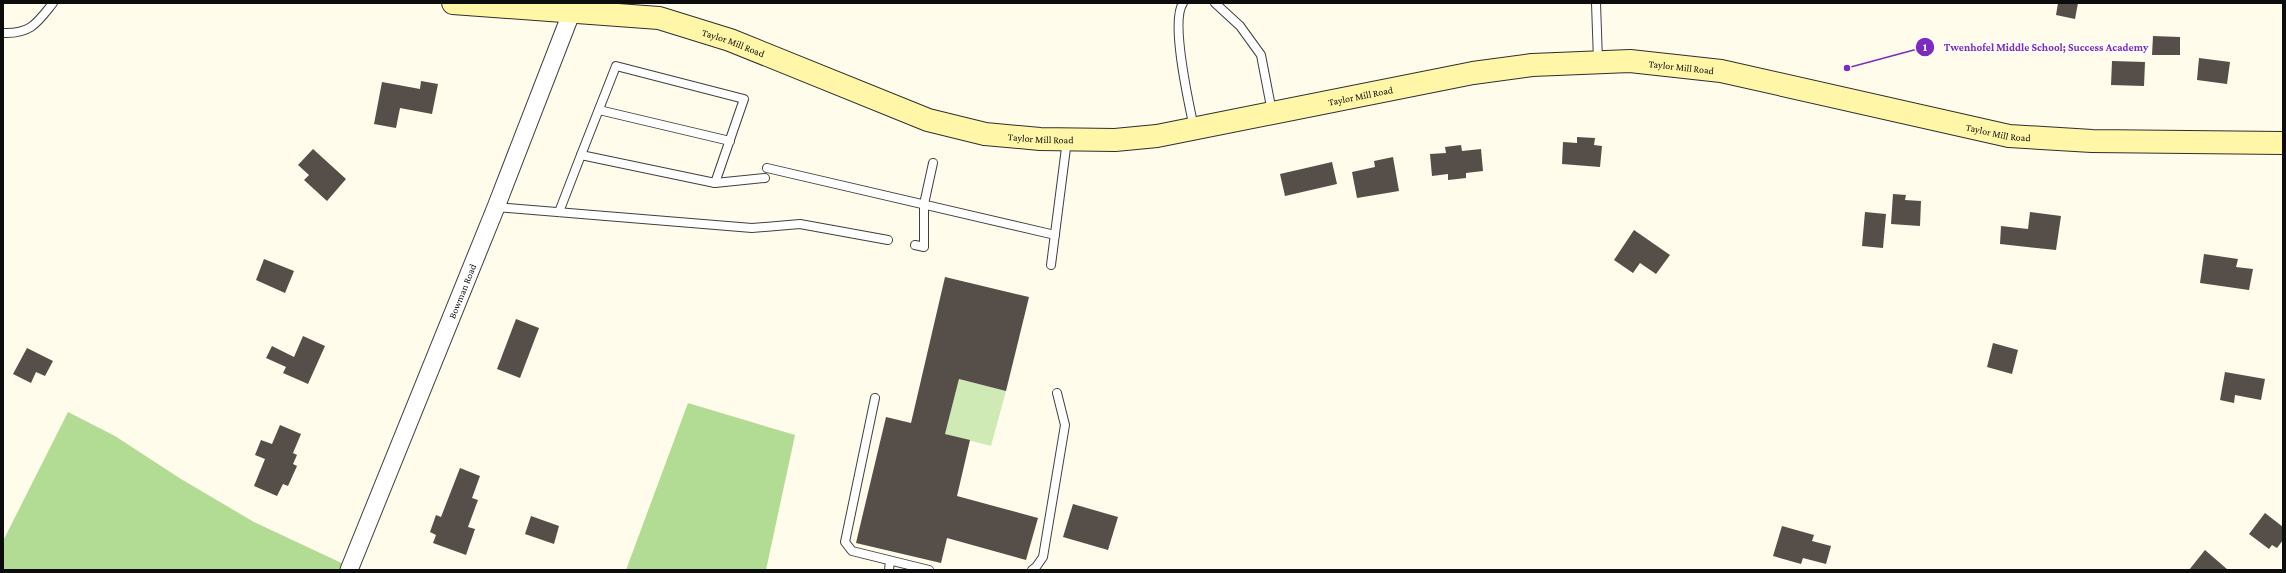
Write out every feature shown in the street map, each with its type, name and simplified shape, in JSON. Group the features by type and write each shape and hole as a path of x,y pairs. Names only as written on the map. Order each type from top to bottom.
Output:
{"main road":[{"name":"Taylor Mill Road","path":"453,3 659,18 694,27 730,40 928,120 985,134 1067,140 1115,140 1194,129 1473,73 1532,65 1630,61 1721,71 2009,136 2092,141 2283,143"}],"street":[{"name":"Bowman Road","path":"350,570 496,207 572,11"}],"lane":[{"path":"3,33 14,33 33,27 53,3"},
{"path":"1183,3 1178,17 1182,61 1194,129"},
{"path":"1215,3 1240,26 1261,55 1273,113"},
{"path":"1596,3 1598,62"},
{"path":"559,212 616,66 744,99 715,183"},
{"path":"599,110 730,141"},
{"path":"1051,265 1067,140"},
{"path":"581,155 715,183 765,178"},
{"path":"915,245 924,247 924,204 933,162"},
{"path":"767,168 1055,235"},
{"path":"496,207 752,228 800,224 888,240"},
{"path":"1032,570 1036,568 1043,556 1065,425 1057,393"},
{"path":"875,398 845,542 852,552 929,570"},
{"path":"890,561 890,570"}],"green space":[{"path":"959,379 1006,391 991,446 945,434"},
{"path":"688,403 795,435 766,570 626,570"},
{"path":"68,412 115,436 181,479 254,522 350,567 349,570 3,570 3,541"}],"building":[{"path":"2058,3 2078,3 2075,19 2056,15"},
{"path":"2153,36 2180,37 2180,55 2152,55"},
{"path":"2199,58 2230,62 2227,84 2197,80"},
{"path":"2112,61 2145,62 2144,86 2111,85"},
{"path":"421,81 438,84 432,114 400,108 396,128 374,124 382,82 420,89"},
{"path":"1577,137 1595,138 1594,145 1602,146 1600,167 1562,164 1563,142 1577,143"},
{"path":"1461,145 1462,151 1481,149 1483,171 1466,173 1466,178 1448,180 1448,174 1432,176 1430,154 1446,153 1445,147"},
{"path":"313,149 346,179 327,201 304,180 309,175 298,165"},
{"path":"1393,157 1399,191 1357,198 1352,172 1375,167 1374,161"},
{"path":"1332,162 1337,184 1285,196 1280,174"},
{"path":"1893,194 1906,195 1905,200 1921,201 1920,226 1891,224"},
{"path":"1865,212 1886,214 1883,248 1862,246"},
{"path":"2030,212 2061,216 2056,250 2000,244 2001,226 2028,229"},
{"path":"1634,230 1670,255 1656,274 1640,263 1633,273 1614,260"},
{"path":"2204,254 2238,259 2236,267 2253,269 2249,290 2200,283"},
{"path":"264,259 294,271 285,293 256,280"},
{"path":"945,277 1029,297 1006,391 959,379 945,434 970,440 957,496 1038,518 1026,560 947,538 941,563 856,543 886,417 911,423"},
{"path":"516,319 539,328 520,378 497,369"},
{"path":"303,336 325,346 308,384 283,373 286,367 266,358 272,346 294,357"},
{"path":"1993,343 2018,350 2012,374 1987,367"},
{"path":"27,348 53,361 45,376 36,372 31,383 13,374"},
{"path":"2225,372 2265,379 2261,400 2235,395 2234,403 2220,400"},
{"path":"280,425 301,434 293,453 297,455 293,464 297,466 288,486 283,484 277,496 254,486 265,459 255,455 261,440 272,444"},
{"path":"460,468 480,476 472,498 478,500 468,527 475,529 466,555 433,543 436,535 430,532 436,515 441,517"},
{"path":"1073,504 1118,517 1108,550 1063,537"},
{"path":"2265,513 2283,527 2283,540 2277,548 2272,545 2269,549 2249,534"},
{"path":"531,516 559,526 554,544 525,534"},
{"path":"1782,526 1814,535 1812,541 1831,546 1826,564 1803,558 1801,564 1773,556"},
{"path":"2205,550 2228,570 2189,570"}],"place":[{"name":"Twenhofel Middle School; Success Academy","path":"1847,68"}]}
